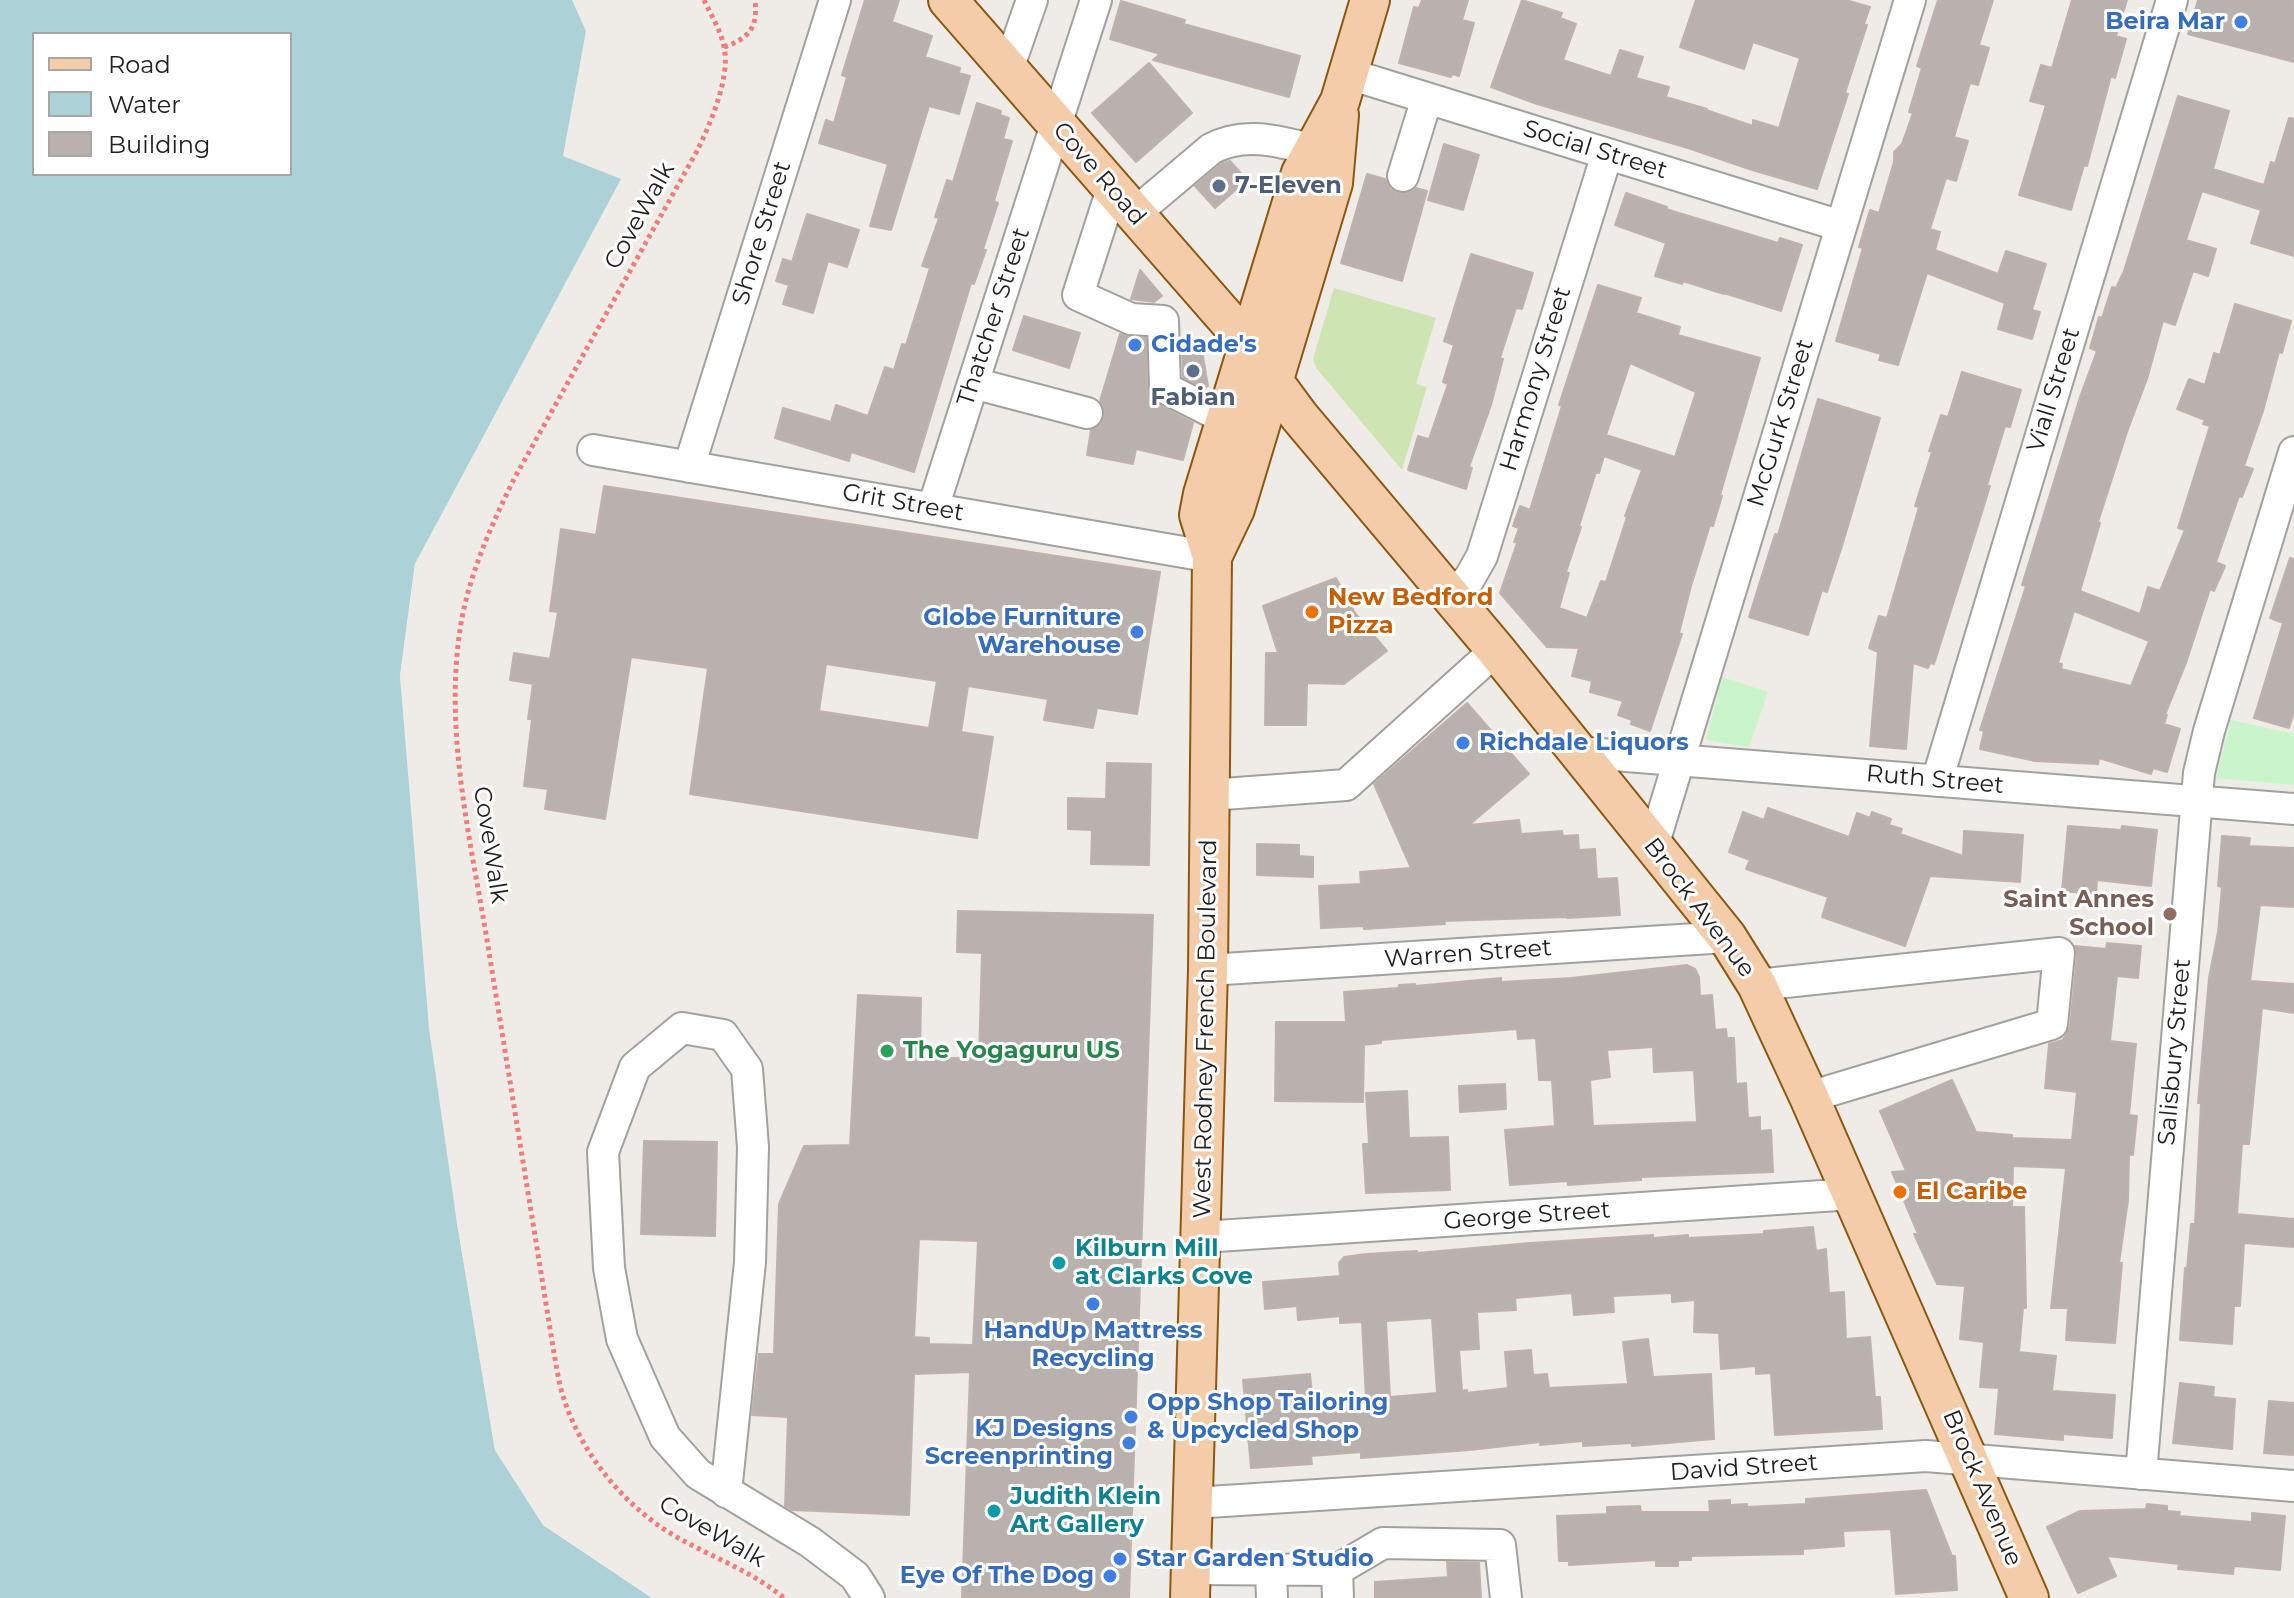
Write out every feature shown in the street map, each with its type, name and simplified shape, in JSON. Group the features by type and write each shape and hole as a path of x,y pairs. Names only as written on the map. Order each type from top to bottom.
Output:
{"main road":[{"name":"Cove Road","path":"948,0 1232,325 1247,348"},
{"name":"West Rodney French Boulevard","path":"1212,557 1235,509 1333,183 1345,88 1370,0"},
{"name":"West Rodney French Boulevard","path":"1191,1584 1208,970 1212,557 1199,515 1301,173 1345,88"},
{"name":"Brock Avenue","path":"1247,348 1307,426 1496,650 1727,937 1757,985 1809,1097 2029,1598"}],"street":[{"name":"Shore Street","path":"689,467 835,0"},
{"path":"1008,69 1032,0"},
{"name":"Thatcher Street","path":"933,508 1096,0"},
{"name":"McGurk Street","path":"1653,846 1910,0"},
{"name":"Viall Street","path":"1937,781 2172,0"},
{"name":"Social Street","path":"1345,88 1427,98 1841,226"},
{"path":"1403,176 1427,98"},
{"path":"1226,419 1165,388 1163,321 1131,319 1078,295 1123,201 1225,141 1264,139 1313,150"},
{"name":"Harmony Street","path":"1451,596 1469,579 1482,556 1607,154"},
{"path":"973,383 1087,413"},
{"name":"Grit Street","path":"593,450 1212,557"},
{"name":"Salisbury Street","path":"2141,1474 2199,773 2294,452"},
{"path":"1210,795 1346,785 1496,650"},
{"name":"Ruth Street","path":"1576,752 2294,809"},
{"name":"Warren Street","path":"1208,970 1727,937"},
{"path":"1757,985 2059,953 2052,1024 1809,1097"},
{"path":"726,1492 750,1262 753,1147 747,1069 723,1035 682,1028 635,1067 603,1152 609,1268 622,1339 665,1437 698,1474 726,1492 810,1542 855,1576 869,1598"},
{"name":"George Street","path":"1202,1237 1853,1194"},
{"name":"David Street","path":"1193,1503 1926,1456 2294,1486"},
{"path":"1191,1584 1338,1584 1383,1543 1500,1545 1506,1598"}],"path":[{"name":"CoveWalk","path":"704,0 724,47 723,73 706,134 494,520 476,565 462,620 455,715 466,810 515,1117 559,1383 567,1409 596,1463 628,1500 681,1539 740,1568 784,1598"},
{"path":"724,47 747,35 756,22 755,0"}],"green space":[{"path":"1334,288 1436,318 1416,384 1427,387 1402,470 1316,368 1313,359"},
{"path":"1722,677 1768,692 1749,747 1706,740"},
{"path":"2231,720 2294,734 2294,785 2216,778"}],"water":[{"path":"0,0 572,0 586,31 563,156 621,179 415,564 400,676 457,1223 495,1450 543,1525 652,1598 0,1598"}],"pier":[{"path":"624,176 625,180 419,566 404,676 461,1223 499,1449 546,1522 656,1598 543,1525 495,1450 457,1223 429,1028 400,676 415,564"}],"building":[{"path":"865,0 899,0 892,22 932,36 925,57 960,68 959,73 970,76 959,114 929,106 891,230 870,226 888,164 819,143 826,120 834,123 847,77 842,75"},
{"path":"1422,0 1468,0 1462,20 1474,23 1459,76 1452,74 1451,77 1399,63 1414,7 1419,8"},
{"path":"1522,0 1562,13 1560,18 1576,24 1563,60 1611,76 1620,50 1643,57 1636,78 1669,87 1666,97 1753,126 1753,120 1779,128 1800,58 1753,42 1744,69 1680,47 1696,0 1846,0 1870,7 1845,93 1848,94 1817,189 1537,104 1491,87"},
{"path":"1938,0 1993,0 1979,45 1989,48 1978,85 1970,83 1954,137 1968,141 1956,181 1946,178 1930,229 1940,232 1935,250 1998,274 2006,251 2046,264 2032,310 2040,312 2032,339 1998,329 2005,303 1927,273 1898,365 1879,360 1881,354 1836,341 1863,248 1859,247 1870,210 1879,213 1894,152 1902,144 1913,113 1909,112 1922,68 1917,66"},
{"path":"2072,0 2127,0 2116,36 2126,39 2115,78 2111,76 2087,166 2084,165 2071,210 2019,195 2046,105 2030,101 2041,65 2052,68"},
{"name":"Beira Mar","path":"2198,0 2294,0 2294,62 2188,34"},
{"path":"1121,1 1185,20 1184,24 1300,56 1289,97 1153,60 1160,54 1110,39"},
{"path":"1149,63 1192,113 1136,162 1092,113"},
{"path":"2178,96 2229,111 2213,169 2264,185 2271,162 2275,164 2289,118 2294,119 2294,256 2251,243 2261,210 2202,191 2186,240 2216,249 2208,276 2193,271 2175,325 2163,321 2147,379 2098,522 2080,591 2140,614 2148,587 2160,591 2185,530 2178,528 2210,426 2203,424 2205,420 2177,409 2189,379 2205,385 2214,353 2220,355 2235,304 2291,321 2244,466 2253,469 2242,497 2239,496 2216,562 2225,566 2214,591 2210,589 2165,715 2164,724 2180,729 2167,772 2153,768 2151,774 2099,758 2098,764 2035,761 1980,749 1984,731 1980,730 2026,586 2022,585 2097,351 2090,348 2099,317 2102,318 2112,287 2116,288","holes":["2074,611 2149,641 2131,686 2061,669 2062,664 2058,663"]},
{"path":"977,103 1001,111 1000,115 1009,118 1003,139 1012,141 994,201 998,203 983,249 986,250 974,284 971,283 914,472 851,452 849,461 775,438 783,408 831,422 836,405 868,416 885,367 894,370 902,344 906,345 930,268 922,266 939,218 935,217 947,180 953,182"},
{"path":"1444,144 1479,155 1463,210 1428,200"},
{"path":"1230,161 1247,180 1215,208 1195,186 1221,164"},
{"path":"1367,174 1385,179 1390,189 1398,193 1408,193 1416,188 1427,191 1402,281 1341,263"},
{"path":"1626,193 1666,209 1778,243 1780,238 1802,245 1781,311 1683,281 1682,284 1655,276 1666,243 1615,225"},
{"path":"807,214 859,230 847,267 828,261 813,313 783,304 789,285 776,281 783,259 792,262"},
{"path":"1471,254 1533,273 1522,309 1516,308 1500,358 1503,359 1469,467 1472,468 1466,489 1408,470 1418,436 1429,439 1448,384 1443,382 1454,345 1444,341"},
{"path":"1140,270 1162,296 1154,302 1131,299"},
{"path":"1598,285 1641,298 1636,313 1680,327 1678,335 1760,358 1713,526 1710,525 1691,586 1679,633 1682,634 1650,731 1618,715 1623,701 1590,692 1592,681 1572,676 1579,648 1547,647 1500,593 1517,543 1514,542 1519,528 1513,526 1520,506 1530,510 1562,406 1559,405","holes":["1630,363 1696,392 1675,457 1606,435","1604,456 1642,470 1606,582 1601,581 1587,618 1559,608 1579,526"]},
{"path":"1024,316 1080,333 1069,368 1013,350"},
{"path":"1120,334 1146,338 1150,398 1193,423 1183,460 1136,449 1133,464 1087,455 1091,430 1099,426 1104,418 1100,401"},
{"path":"1201,345 1208,386 1204,388 1183,377 1182,349"},
{"path":"1962,372 2021,390 2010,427 2005,426 1987,485 1990,486 1934,664 1930,663 1928,668 1913,663 1906,749 1870,746 1878,652 1869,648 1879,616 1887,618 1919,507 1915,506 1932,452 1929,451 1941,415 1948,417"},
{"path":"1818,399 1880,418 1827,592 1822,590 1808,635 1749,617 1775,534 1778,535"},
{"path":"604,486 1160,572 1137,714 1097,708 1093,728 1044,720 1048,699 968,686 961,732 993,737 977,838 690,794 708,668 631,657 605,819 545,809 548,789 524,786 533,684 510,680 514,653 550,659 558,612 550,611 561,529 596,535","holes":["826,664 937,681 929,728 819,711"]},
{"path":"2290,558 2294,559 2294,712 2289,728 2254,718 2283,623 2270,618"},
{"path":"1336,578 1355,613 1387,651 1344,684 1307,683 1306,725 1265,725 1266,653 1278,653 1263,606"},
{"path":"1467,703 1529,774 1469,825 1519,820 1521,834 1562,831 1563,836 1578,835 1579,850 1595,849 1597,879 1617,878 1620,915 1444,921 1445,924 1364,929 1364,926 1321,928 1319,886 1361,884 1360,872 1411,868 1374,784"},
{"path":"1107,763 1151,764 1149,865 1091,864 1092,830 1068,829 1068,798 1106,799"},
{"path":"1768,808 1849,837 1857,813 1870,818 1872,812 1891,819 1889,825 1902,829 1900,834 1963,856 1964,831 2023,835 2020,882 1930,876 1905,946 1822,917 1828,897 1746,869 1750,860 1729,852 1743,812 1764,820"},
{"path":"2068,826 2121,830 2122,826 2157,830 2151,886 2097,880 2096,894 2062,891"},
{"path":"2222,836 2250,838 2249,846 2294,848 2294,907 2260,905 2250,981 2294,984 2294,1013 2262,1008 2249,1144 2242,1144 2237,1214 2294,1219 2294,1247 2244,1243 2240,1306 2234,1306 2232,1344 2180,1340 2185,1268 2191,1224 2195,1224 2201,1103 2198,1103 2209,978 2218,932"},
{"path":"1257,844 1299,845 1299,856 1313,857 1313,877 1257,875"},
{"name":"Kilburn Mill at Clarks Cove","path":"958,911 1153,915 1129,1598 962,1598 970,1372 914,1374 909,1515 792,1510 785,1506 788,1417 752,1415 759,1354 774,1354 779,1204 804,1146 850,1145 858,995 921,998 920,1058 979,1058 982,953 957,952","holes":["919,1239 978,1241 973,1345 929,1344 929,1338 914,1337"]},
{"path":"2107,943 2141,946 2138,978 2117,976 2110,1041 2136,1044 2129,1115 2137,1116 2133,1155 2129,1154 2128,1200 2119,1263 2122,1263 2115,1343 2066,1340 2068,1308 2051,1308 2066,1168 2013,1166 2012,1207 2024,1207 2026,1308 2023,1308 2019,1352 2056,1356 2052,1391 2115,1395 2112,1438 2063,1434 2063,1440 1995,1434 1999,1388 1980,1387 1984,1342 1960,1339 1965,1286 1937,1284 1914,1234 1918,1234 1892,1172 1906,1171 1880,1111 1952,1080 1976,1132 2012,1135 2012,1138 2072,1140 2077,1092 2045,1088 2049,1044 2063,1040 2070,1027 2077,955 2075,946 2106,949"},
{"path":"1687,965 1695,969 1699,977 1700,996 1712,995 1715,1030 1726,1029 1727,1038 1734,1038 1736,1084 1746,1083 1748,1118 1760,1117 1760,1131 1771,1130 1773,1172 1641,1177 1641,1180 1568,1185 1568,1181 1510,1185 1505,1130 1555,1126 1552,1080 1539,1080 1536,1038 1518,1039 1517,1029 1381,1040 1381,1043 1364,1045 1363,1102 1275,1101 1276,1022 1346,1022 1344,992 1501,978 1501,982","holes":["1653,1047 1654,1072 1694,1070 1697,1122 1593,1126 1590,1080 1610,1077 1607,1050"]},
{"path":"1505,1084 1506,1109 1460,1112 1459,1086"},
{"path":"1407,1091 1409,1138 1448,1137 1450,1190 1366,1193 1363,1144 1369,1144 1366,1093"},
{"path":"644,1141 717,1142 715,1236 641,1234"},
{"path":"1813,1227 1816,1251 1826,1249 1829,1293 1844,1292 1846,1339 1870,1337 1875,1397 1880,1397 1882,1429 1775,1435 1771,1373 1756,1374 1756,1366 1721,1369 1719,1333 1694,1332 1695,1300 1672,1302 1672,1293 1613,1296 1614,1312 1574,1315 1572,1293 1515,1298 1516,1310 1477,1312 1479,1349 1459,1350 1462,1391 1508,1388 1505,1352 1531,1350 1533,1375 1547,1374 1549,1388 1628,1384 1623,1342 1648,1339 1653,1377 1711,1374 1714,1439 1632,1446 1632,1443 1583,1446 1583,1441 1540,1445 1540,1442 1361,1458 1361,1452 1311,1456 1312,1464 1251,1468 1243,1380 1310,1374 1313,1403 1366,1399 1362,1322 1340,1323 1340,1316 1298,1320 1297,1306 1265,1309 1263,1282 1340,1276 1339,1263 1344,1257 1366,1254 1653,1235 1653,1238 1688,1235 1688,1238 1764,1234 1764,1231","holes":["1432,1318 1437,1393 1390,1397 1386,1321"]},
{"path":"2180,1383 2214,1387 2213,1397 2235,1399 2232,1449 2173,1443"},
{"path":"2269,1401 2294,1403 2294,1455 2264,1453"},
{"path":"1926,1490 1952,1556 1955,1556 1957,1590 1896,1594 1891,1529 1843,1531 1844,1546 1803,1549 1803,1554 1691,1556 1691,1560 1678,1560 1678,1566 1656,1566 1656,1560 1569,1565 1569,1561 1559,1561 1557,1516 1607,1514 1607,1507 1640,1506 1641,1512 1710,1512 1709,1501 1730,1500 1730,1505 1747,1504 1747,1507 1806,1504 1806,1499"},
{"path":"2147,1504 2167,1506 2167,1511 2180,1512 2179,1516 2252,1522 2252,1513 2285,1516 2280,1570 2234,1566 2233,1574 2178,1569 2179,1564 2107,1556 2116,1576 2078,1593 2047,1527 2080,1511 2146,1509"},
{"path":"1447,1562 1479,1563 1481,1598 1375,1598 1375,1582 1448,1577"}],"place":[{"name":"Beira Mar","path":"2241,22"},
{"name":"7-Eleven","path":"1219,186"},
{"name":"Cidade's","path":"1135,345"},
{"name":"Fabian","path":"1193,371"},
{"name":"New Bedford Pizza","path":"1312,612"},
{"name":"Globe Furniture Warehouse","path":"1137,632"},
{"name":"Richdale Liquors","path":"1463,743"},
{"name":"Saint Annes School","path":"2170,914"},
{"name":"The Yogaguru US","path":"887,1051"},
{"name":"El Caribe","path":"1900,1192"},
{"name":"Kilburn Mill at Clarks Cove","path":"1059,1263"},
{"name":"HandUp Mattress Recycling","path":"1093,1304"},
{"name":"Opp Shop Tailoring & Upcycled Shop","path":"1131,1417"},
{"name":"KJ Designs Screenprinting","path":"1129,1443"},
{"name":"Judith Klein Art Gallery","path":"994,1511"},
{"name":"Star Garden Studio","path":"1120,1559"},
{"name":"Eye Of The Dog","path":"1110,1576"}]}
